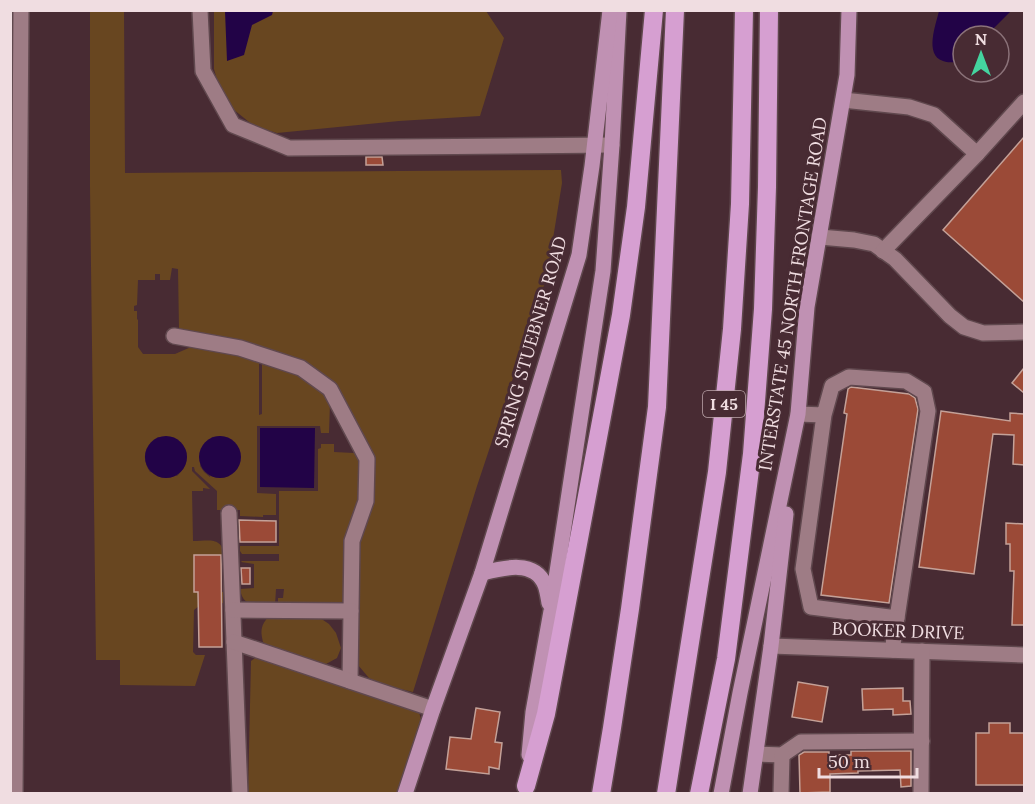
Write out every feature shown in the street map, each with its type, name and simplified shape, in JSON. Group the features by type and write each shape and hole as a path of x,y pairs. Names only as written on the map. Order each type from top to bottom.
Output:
{"highway":[{"path":"525,790 546,714 621,315 636,207 654,10"},
{"path":"601,794 630,609 657,406 675,10"},
{"name":"I 45","path":"666,794 717,472 732,329 740,204 744,10"},
{"path":"699,794 726,659 752,454 763,309 769,10"}],"main road":[{"name":"SPRING STUEBNER ROAD","path":"405,794 482,573 579,255 595,145 610,10"},
{"path":"525,790 533,712 551,611 603,271 619,10"},
{"name":"INTERSTATE 45 NORTH FRONTAGE ROAD","path":"721,794 798,414 807,308 847,75 849,10"},
{"path":"750,794 771,646 798,414"},
{"path":"482,573 520,567 535,571 545,585 551,611"}],"street":[{"path":"15,794 15,328 21,10"},
{"path":"200,10 203,70 233,125 289,147 612,145"},
{"path":"843,99 909,107 934,115 977,154"},
{"path":"883,251 1024,102"},
{"path":"820,237 874,244 895,260 950,316 964,327 983,333 1024,332"},
{"path":"174,336 240,348 301,368 330,389 367,459 366,501 352,541 350,681"},
{"path":"893,650 894,630 897,618 928,411 924,392 906,381 849,377 832,386 824,415 803,569 811,607 897,618"},
{"path":"798,414 824,415"},
{"path":"229,513 240,794"},
{"path":"233,610 351,611"},
{"path":"234,642 433,709"},
{"name":"BOOKER DRIVE","path":"771,646 1024,655"},
{"path":"921,794 922,651"},
{"path":"756,754 782,755 801,742 922,741"},
{"path":"781,794 782,755"}],"shaded area":[{"path":"939,10 1011,11 998,24 951,24 951,62 937,58 933,46"},
{"path":"90,11 124,11 125,173 561,170 562,183 547,276 477,486 413,692 384,685 369,678 358,665 356,542 372,493 337,392 276,354 179,329 178,269 172,268 170,280 160,280 160,274 155,274 155,280 138,280 137,305 134,306 134,311 137,311 138,320 138,347 143,354 175,354 191,347 239,352 259,358 259,415 262,414 262,359 298,370 326,392 330,403 329,433 321,433 320,426 257,426 257,493 276,494 276,515 240,516 240,510 217,510 217,491 192,467 192,471 210,489 192,491 193,541 217,542 223,549 224,555 194,555 194,591 223,592 223,603 199,606 194,610 193,652 196,655 205,655 195,686 120,685 120,660 96,660","holes":["158,437 186,450 185,464 177,476 150,472 147,467 145,453 153,440","212,437 226,437 210,477 200,466"]},
{"path":"214,11 486,11 504,38 480,116 277,133 254,126 223,101 214,69"},
{"path":"225,11 273,11 272,15 252,25 244,55 227,61"},
{"path":"260,428 315,428 314,488 260,487"},
{"path":"166,436 174,437 181,442 186,449 186,465 181,472 174,477 166,478 158,477 151,472 146,465 145,457 146,449 151,442 158,437"},
{"path":"220,436 228,437 235,442 240,449 240,465 235,472 228,477 220,478 212,477 205,472 200,465 199,457 200,449 205,442 212,437"},
{"path":"321,444 334,444 334,452 354,453 362,460 362,496 346,600 339,605 278,605 278,598 283,598 284,589 276,589 275,605 248,603 244,600 240,589 254,588 254,564 241,562 279,561 279,554 242,554 240,546 279,546 279,491 318,491 318,449 321,448"},
{"path":"269,616 320,618 336,633 341,648 337,658 326,664 316,663 271,647 263,642 262,634 263,625"},
{"path":"255,658 419,712 422,723 398,793 248,794 251,661"}],"building":[{"path":"1024,137 1024,302 943,230"},
{"path":"366,157 382,157 383,165 366,165"},
{"path":"1024,368 1024,393 1012,383"},
{"path":"851,387 909,394 915,398 918,409 889,603 821,595 847,414 844,413 848,389"},
{"path":"941,411 1010,421 1010,413 1024,414 1024,465 1013,464 1014,435 993,434 974,574 919,567"},
{"path":"239,520 276,521 276,542 240,542"},
{"path":"1006,523 1024,524 1024,625 1012,625 1014,571 1010,571 1010,544 1006,544"},
{"path":"194,555 221,555 222,647 199,647 198,592 194,592"},
{"path":"241,568 250,568 250,584 242,584"},
{"path":"798,682 828,687 822,722 792,717"},
{"path":"903,688 903,701 910,701 911,714 893,715 893,709 863,710 862,689"},
{"path":"476,708 500,712 495,742 502,743 499,769 489,767 489,774 446,769 450,737 471,739"},
{"path":"989,723 1010,723 1010,733 1024,733 1024,785 976,785 976,733 989,733"},
{"path":"851,751 911,751 911,786 901,787 900,770 858,771 858,773 830,774 830,792 800,793 799,755 804,752 829,752 829,755 851,755"}]}
